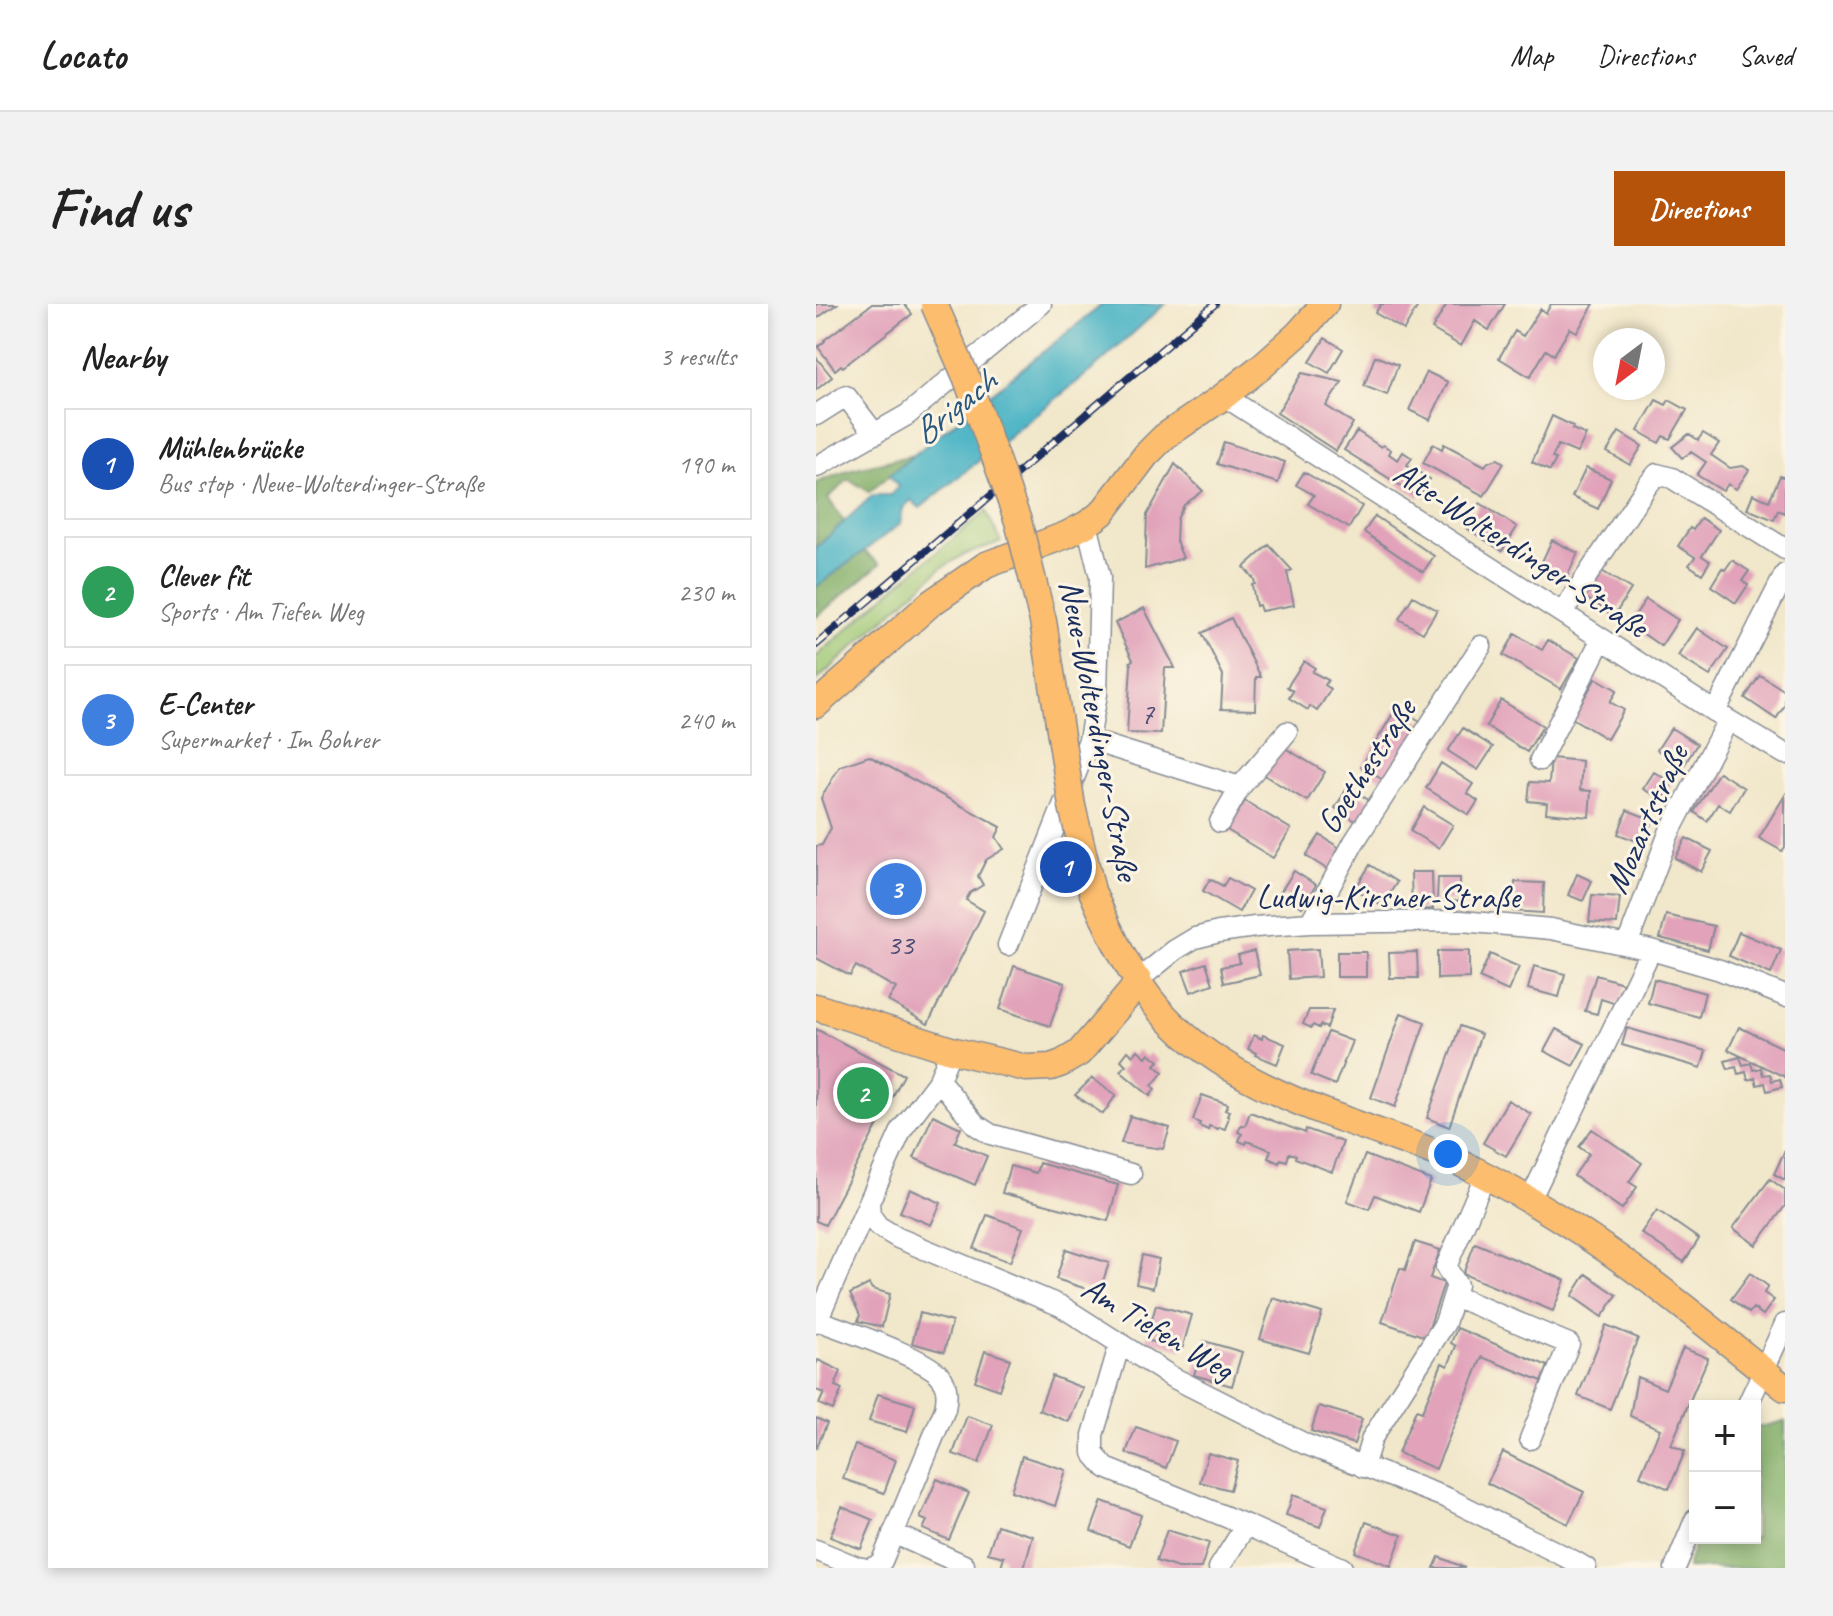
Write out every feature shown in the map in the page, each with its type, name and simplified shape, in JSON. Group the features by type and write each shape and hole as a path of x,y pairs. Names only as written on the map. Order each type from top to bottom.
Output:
{"main road":[{"name":"Neue-Wolterdinger-Straße","path":"934,304 973,392 1018,521 1043,621 1072,806 1092,891 1110,932 1159,1010 1180,1031 1233,1070 1304,1104 1443,1156 1530,1200 1609,1250 1785,1388"},
{"path":"816,705 931,603 986,565 1066,535 1102,513 1146,455 1164,437 1224,396 1274,356 1325,304"},
{"path":"816,1007 951,1050 1026,1068 1051,1067 1079,1053 1138,980"}],"street":[{"path":"816,467 907,415 1041,304"},
{"path":"816,415 846,396 875,434"},
{"name":"Alte-Wolterdinger-Straße","path":"1224,396 1601,640 1785,754"},
{"path":"1562,613 1657,474 1672,478 1785,549"},
{"path":"1008,945 1089,740 1097,694 1100,577 1087,524"},
{"name":"Mozartstraße","path":"1627,945 1669,833 1785,574"},
{"path":"1540,760 1601,640"},
{"name":"Goethestraße","path":"1310,923 1354,842 1481,646"},
{"path":"1220,822 1240,787 1287,732"},
{"path":"1089,740 1240,787"},
{"name":"Ludwig-Kirsner-Straße","path":"1138,980 1195,938 1219,932 1310,923 1461,921 1551,929 1651,950 1720,970 1785,996"},
{"path":"1530,1200 1651,950"},
{"path":"874,1568 882,1561 945,1409 946,1388 941,1377 922,1361 817,1321 902,1129 939,1080 951,1050"},
{"path":"939,1080 976,1125 990,1134 1131,1174"},
{"path":"1363,1467 1372,1438 1445,1323 1457,1285 1446,1267 1485,1176"},
{"name":"Am Tiefen Weg","path":"869,1202 870,1215 878,1226 898,1238 1061,1306 1172,1377 1225,1406 1305,1444 1447,1498 1586,1568"},
{"path":"1454,1296 1569,1344 1530,1439"},
{"path":"1750,1400 1785,1324"},
{"path":"1120,1343 1093,1435 1093,1453 1106,1468 1342,1568"},
{"path":"1219,1568 1246,1525"},
{"path":"893,1533 964,1565"},
{"path":"1675,1568 1689,1534"},
{"path":"816,1550 863,1568"}],"green space":[{"path":"914,455 869,492 849,479 828,498 844,522 816,548 816,483 852,469"},
{"path":"986,511 1001,542 963,555 940,569 816,681 816,657"},
{"path":"864,551 880,564 816,617 816,587"},
{"path":"1785,1421 1785,1568 1687,1568 1694,1544 1761,1544 1761,1427"}],"water":[{"path":"1103,304 1165,304 1098,365 920,508 911,500 903,508 900,524 816,587 816,548 873,495 890,495 899,487 889,475"}],"building":[{"path":"816,304 837,304 816,319"},
{"path":"872,304 904,304 912,314 835,370 818,347"},
{"path":"1381,304 1419,304 1404,330 1375,313"},
{"path":"1447,304 1505,304 1489,330 1475,321 1461,346 1432,329"},
{"path":"1551,304 1594,304 1577,332 1570,328 1554,355 1546,350 1530,377 1499,358 1515,331 1523,336 1540,309 1546,313"},
{"path":"1325,338 1343,349 1329,373 1310,362"},
{"path":"1375,356 1398,365 1387,395 1364,386"},
{"path":"816,357 832,377 816,390"},
{"path":"1427,372 1448,382 1430,420 1409,410"},
{"path":"1302,373 1342,382 1326,406 1353,423 1336,451 1277,413"},
{"path":"1656,400 1666,405 1669,400 1687,410 1670,439 1663,436 1659,443 1638,431"},
{"path":"1552,416 1586,435 1577,453 1558,445 1550,471 1532,462"},
{"path":"1357,431 1391,450 1389,454 1398,460 1403,452 1412,458 1407,465 1430,479 1419,497 1344,450"},
{"path":"1619,432 1642,446 1630,465 1607,452"},
{"path":"1703,433 1719,443 1711,455 1730,468 1743,466 1749,470 1736,489 1728,484 1723,491 1697,475 1706,462 1691,452 1682,458 1672,447 1689,434 1698,440"},
{"path":"1224,442 1285,462 1278,483 1217,464"},
{"path":"1433,444 1442,449 1444,444 1485,466 1498,459 1504,463 1484,496 1423,463"},
{"path":"1175,464 1203,491 1184,505 1177,519 1176,541 1183,558 1145,569 1147,515"},
{"path":"1586,468 1611,479 1598,509 1572,497"},
{"path":"1304,472 1362,506 1349,528 1308,504 1314,495 1296,485"},
{"path":"1780,476 1785,478 1785,513 1778,510 1774,520 1747,509 1753,494 1769,501"},
{"path":"1480,503 1517,527 1502,551 1465,527"},
{"path":"1375,516 1434,556 1423,572 1364,532"},
{"path":"1701,518 1719,530 1702,556 1710,561 1702,574 1689,565 1695,557 1678,546"},
{"path":"1552,540 1578,553 1565,581 1539,568"},
{"path":"1269,545 1292,570 1287,572 1294,605 1261,611 1259,605 1256,606 1252,585 1255,584 1254,579 1244,567"},
{"path":"1732,560 1749,571 1742,581 1748,585 1736,603 1711,586 1722,568 1725,570"},
{"path":"1600,570 1631,589 1614,616 1583,596"},
{"path":"1413,596 1437,610 1423,633 1399,619"},
{"path":"1646,599 1678,620 1661,646 1629,624"},
{"path":"1144,608 1175,668 1165,668 1161,734 1127,733 1130,662 1133,660 1115,623"},
{"path":"1231,618 1261,677 1256,677 1255,710 1221,709 1223,675 1202,633"},
{"path":"1697,628 1728,649 1710,676 1678,656"},
{"path":"1515,634 1542,650 1548,640 1579,658 1561,689 1503,655"},
{"path":"1304,661 1315,668 1312,672 1328,680 1325,685 1331,689 1317,711 1310,706 1308,710 1289,698 1293,691 1287,687"},
{"path":"1760,675 1785,691 1785,705 1776,719 1745,698"},
{"path":"1596,678 1617,690 1610,702 1624,710 1607,739 1572,718"},
{"path":"1501,700 1543,726 1527,752 1486,726"},
{"path":"1397,707 1425,724 1390,784 1361,767"},
{"path":"1463,728 1493,747 1478,770 1448,751"},
{"path":"1671,728 1697,744 1683,767 1657,750"},
{"path":"1280,745 1325,772 1307,801 1262,774"},
{"path":"869,756 1001,827 996,837 1004,849 986,860 978,876 983,885 970,893 966,900 984,911 928,1024 888,1001 896,988 856,966 850,976 816,958 816,846 822,845 831,828 821,798 840,766"},
{"path":"1551,758 1582,761 1580,790 1591,791 1589,817 1546,813 1547,803 1528,801 1530,782 1549,783"},
{"path":"1441,763 1473,784 1467,793 1478,801 1469,815 1426,788"},
{"path":"1654,772 1672,783 1662,800 1643,789"},
{"path":"1719,772 1744,788 1730,811 1718,804 1707,821 1694,812"},
{"path":"1348,787 1375,804 1362,825 1335,808"},
{"path":"1785,795 1785,847 1782,851 1759,838"},
{"path":"1245,801 1291,829 1273,858 1227,830"},
{"path":"1424,807 1453,825 1439,848 1410,831"},
{"path":"1627,810 1653,820 1644,844 1618,834"},
{"path":"1320,835 1344,851 1330,871 1306,856"},
{"path":"1686,838 1712,851 1701,872 1675,858"},
{"path":"1370,865 1397,882 1382,906 1355,889"},
{"path":"1294,871 1316,885 1302,907 1280,893"},
{"path":"1411,872 1432,872 1433,909 1412,910"},
{"path":"1577,874 1592,881 1583,901 1568,895"},
{"path":"1228,878 1251,891 1239,912 1203,891 1210,879 1223,886"},
{"path":"1438,878 1460,878 1460,901 1437,901"},
{"path":"1515,882 1544,883 1543,913 1513,911"},
{"path":"1592,895 1620,897 1617,924 1589,922"},
{"path":"1666,915 1714,926 1708,950 1660,938"},
{"path":"1739,932 1781,950 1771,974 1729,956"},
{"path":"1318,949 1320,977 1289,979 1287,951"},
{"path":"1254,951 1260,975 1224,983 1221,967 1240,963 1238,955"},
{"path":"1437,951 1469,951 1469,978 1437,979"},
{"path":"1337,952 1366,952 1366,977 1337,977"},
{"path":"1417,952 1418,978 1390,978 1389,953"},
{"path":"1490,954 1519,967 1508,991 1479,978"},
{"path":"1206,963 1213,984 1191,992 1183,971"},
{"path":"1014,966 1065,983 1050,1026 1000,1009"},
{"path":"1534,966 1565,974 1559,997 1528,989"},
{"path":"1596,975 1626,984 1620,1005 1601,999 1597,1014 1585,1011"},
{"path":"1654,979 1705,993 1699,1017 1648,1003"},
{"path":"1309,1010 1333,1010 1327,1028 1313,1025 1311,1028 1303,1024"},
{"path":"1401,1013 1425,1022 1395,1107 1371,1098"},
{"path":"1460,1026 1481,1034 1449,1127 1427,1118"},
{"path":"1739,1027 1785,1049 1785,1077 1728,1050"},
{"path":"1627,1028 1706,1051 1701,1068 1622,1045"},
{"path":"816,1029 904,1075 825,1225 816,1221"},
{"path":"1556,1029 1585,1044 1573,1066 1544,1051"},
{"path":"1328,1032 1352,1041 1335,1085 1311,1075"},
{"path":"1254,1035 1262,1039 1263,1035 1285,1044 1277,1064 1248,1049"},
{"path":"1138,1050 1146,1057 1149,1053 1159,1061 1155,1065 1163,1072 1152,1086 1155,1089 1150,1096 1120,1071 1126,1065 1121,1060 1128,1051 1133,1056"},
{"path":"1740,1057 1743,1065 1751,1063 1753,1070 1761,1068 1763,1075 1770,1074 1772,1081 1780,1079 1782,1087 1767,1091 1765,1083 1757,1085 1755,1078 1748,1080 1746,1072 1738,1074 1736,1067 1728,1069 1725,1061"},
{"path":"1092,1078 1116,1095 1103,1114 1075,1095"},
{"path":"1202,1095 1228,1104 1225,1110 1229,1111 1229,1117 1225,1129 1209,1126 1208,1130 1193,1120"},
{"path":"1508,1100 1531,1114 1506,1156 1483,1143"},
{"path":"1250,1112 1305,1133 1306,1129 1343,1142 1332,1172 1289,1153 1287,1161 1281,1159 1279,1163 1268,1158 1271,1150 1239,1141 1242,1134 1238,1132 1241,1125 1245,1126"},
{"path":"933,1115 961,1128 955,1142 987,1156 975,1185 914,1158"},
{"path":"1130,1116 1170,1128 1163,1149 1121,1143"},
{"path":"1592,1129 1642,1163 1629,1182 1637,1187 1622,1209 1574,1176 1589,1154 1579,1147"},
{"path":"1785,1150 1785,1180 1774,1174"},
{"path":"1365,1155 1431,1180 1419,1212 1375,1195 1369,1209 1347,1201"},
{"path":"1039,1163 1118,1185 1108,1221 1002,1193 1010,1166 1036,1173"},
{"path":"1770,1179 1785,1190 1785,1206 1756,1245 1733,1228"},
{"path":"910,1189 941,1203 931,1225 900,1212"},
{"path":"1657,1210 1699,1239 1684,1262 1641,1233"},
{"path":"987,1215 1023,1228 1010,1262 974,1249"},
{"path":"1415,1242 1440,1250 1430,1278 1444,1283 1426,1337 1382,1322 1400,1268 1405,1270"},
{"path":"1475,1243 1565,1280 1553,1311 1463,1274"},
{"path":"1066,1249 1109,1263 1099,1293 1056,1279"},
{"path":"1142,1255 1159,1259 1153,1288 1136,1284"},
{"path":"1750,1273 1768,1286 1764,1293 1774,1300 1763,1315 1753,1308 1749,1313 1731,1299"},
{"path":"1586,1274 1617,1295 1602,1317 1572,1296"},
{"path":"869,1284 872,1289 890,1294 882,1327 858,1321 860,1315 850,1294"},
{"path":"1273,1298 1322,1313 1309,1353 1260,1339"},
{"path":"1156,1305 1192,1315 1182,1349 1146,1340"},
{"path":"920,1313 952,1322 944,1352 912,1343"},
{"path":"1606,1325 1638,1338 1610,1409 1578,1396"},
{"path":"1457,1328 1548,1366 1542,1381 1482,1357 1436,1469 1398,1453 1416,1410 1422,1412 1442,1363 1448,1366 1456,1346 1451,1343"},
{"path":"1204,1341 1242,1352 1232,1386 1194,1375"},
{"path":"1683,1348 1708,1358 1671,1445 1685,1451 1669,1489 1640,1476 1660,1429 1630,1416 1637,1377 1665,1389"},
{"path":"985,1351 1010,1359 999,1390 975,1381"},
{"path":"818,1360 841,1371 835,1386 842,1389 833,1410 819,1404 824,1393 816,1390"},
{"path":"1052,1376 1083,1388 1069,1422 1039,1410"},
{"path":"878,1394 915,1405 907,1432 869,1421"},
{"path":"1319,1406 1362,1419 1354,1444 1311,1431"},
{"path":"967,1416 993,1425 979,1463 953,1454"},
{"path":"816,1418 827,1423 816,1449"},
{"path":"1136,1427 1176,1441 1166,1468 1126,1453"},
{"path":"855,1445 896,1460 884,1493 843,1479"},
{"path":"1503,1452 1584,1492 1568,1524 1487,1483"},
{"path":"1208,1453 1238,1461 1230,1490 1200,1482"},
{"path":"1022,1456 1066,1470 1055,1506 1011,1491"},
{"path":"937,1479 969,1493 949,1540 923,1529 927,1521 920,1518"},
{"path":"1293,1495 1327,1507 1320,1527 1286,1515"},
{"path":"1102,1501 1141,1515 1129,1546 1091,1531"},
{"path":"842,1507 873,1520 861,1549 830,1537"},
{"path":"1366,1522 1402,1535 1391,1566 1355,1552"},
{"path":"997,1525 1033,1536 1024,1568 1001,1568 1004,1557 988,1553"},
{"path":"1167,1530 1209,1543 1201,1568 1178,1568 1156,1561"},
{"path":"1439,1557 1465,1568 1434,1568"}],"railway":[{"path":"816,645 1215,304"}],"place":[{"name":"Mühlenbrücke","path":"1066,867"},
{"name":"E-Center","path":"896,889"},
{"name":"Clever fit","path":"863,1093"}],"water label":[{"name":"Brigach","path":"954,407"}]}
